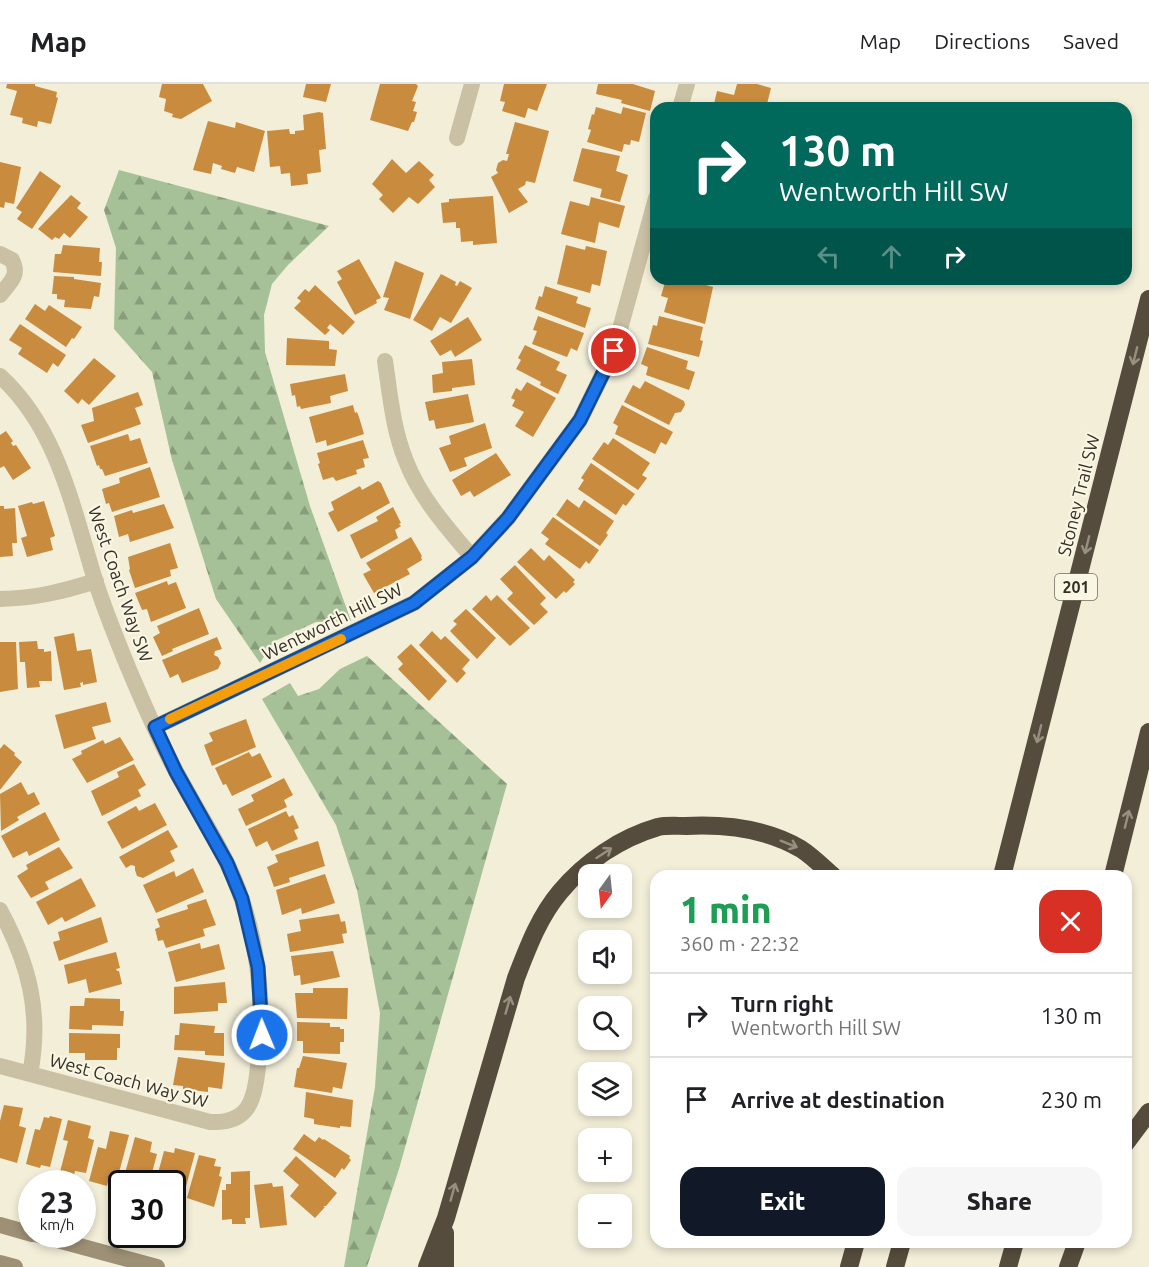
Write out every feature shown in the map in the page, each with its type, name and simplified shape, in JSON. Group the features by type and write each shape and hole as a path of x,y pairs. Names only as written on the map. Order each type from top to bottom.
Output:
{"highway":[{"name":"Stoney Trail SW","path":"1004,870 1149,299"},
{"path":"1114,870 1149,732"},
{"path":"427,1267 446,1218 516,978 531,939 560,891 588,863 621,842 660,827 713,824 756,830 802,849 825,870"},
{"path":"1132,1135 1149,1112"},
{"path":"446,1218 446,1267"},
{"path":"849,1267 854,1248"},
{"path":"895,1267 900,1248"},
{"path":"1008,1267 1013,1248"},
{"path":"1068,1267 1075,1248"}],"main road":[{"path":"0,1225 18,1230"},
{"path":"86,1248 157,1267"},
{"path":"0,1263 15,1267"}],"street":[{"path":"457,138 472,84"},
{"path":"682,102 687,84"},
{"name":"Wentworth Hill SW","path":"155,727 414,603 472,557 508,518 580,420 614,351 650,220"},
{"path":"0,254 12,260 16,268 15,275 0,296"},
{"path":"386,361 391,405 406,462 433,509 472,557"},
{"name":"West Coach Way SW","path":"0,376 18,392 42,429 62,471 96,581 131,673 176,772 227,863 242,899 258,967 262,1035 251,1103 240,1116 222,1123 210,1122 0,1066"},
{"path":"0,599 58,594 96,581"},
{"path":"0,910 23,958 32,995 35,1028 30,1074"}],"green space":[{"path":"119,170 329,226 288,265 272,284 264,315 265,352 310,506 351,621 316,622 273,642 260,663 216,599 172,460 152,372 114,329 116,248 104,210"},
{"path":"367,656 507,784 399,1169 367,1267 344,1267 375,1087 380,1013 357,890 336,825 262,699 290,683 298,696 319,689 340,669"}],"building":[{"path":"7,84 35,84 35,86 57,92 56,97 58,98 51,124 38,121 37,127 22,123 23,118 10,115 17,91 6,88"},
{"path":"162,84 203,84 212,101 181,119 172,117 173,114 164,111 166,99 159,97"},
{"path":"306,84 331,84 326,102 303,97"},
{"path":"380,84 416,84 418,86 412,101 416,102 413,111 417,112 408,131 370,120"},
{"path":"504,84 547,84 537,111 528,108 525,118 502,111 505,102 500,101"},
{"path":"598,84 633,84 655,91 652,102 650,102 650,111 621,103 622,100 596,94"},
{"path":"737,84 757,84 771,88 768,102 714,102 717,91 734,95"},
{"path":"596,107 621,114 623,107 646,113 639,142 631,140 630,145 624,144 622,152 587,142 591,130 588,129"},
{"path":"323,113 326,149 319,150 321,172 307,174 308,184 291,186 290,173 281,174 280,166 270,167 267,131 289,129 290,134 295,134 295,131 304,130 303,115"},
{"path":"208,121 235,128 236,122 265,131 254,172 237,167 235,173 221,169 222,166 213,163 211,174 193,170"},
{"path":"515,122 549,131 535,183 526,181 525,185 518,189 528,202 509,213 491,177 498,173 496,170 498,163 503,160 507,161 509,154 506,154"},
{"path":"582,148 620,156 616,171 628,175 620,202 600,197 602,189 573,181"},
{"path":"392,159 406,173 419,161 434,175 429,180 435,187 418,204 409,197 393,213 379,199 383,195 372,184"},
{"path":"0,162 21,167 14,204 5,202 4,208 0,207"},
{"path":"40,171 61,186 32,229 17,219 22,212 16,208"},
{"path":"71,195 81,203 77,208 88,217 70,238 64,233 59,239 55,237 52,240 38,229"},
{"path":"493,196 497,243 473,245 473,241 461,242 460,228 456,228 456,222 443,223 441,203 449,202 449,199"},
{"path":"591,197 625,206 619,228 599,222 595,243 561,234 570,201 589,206"},
{"path":"63,245 100,248 101,276 53,272 55,254 61,254"},
{"path":"566,245 585,250 586,246 607,251 600,286 592,284 590,293 557,284"},
{"path":"359,259 381,298 376,300 377,303 355,315 337,282 342,279 337,271"},
{"path":"395,261 424,273 410,319 384,310 389,298 383,297"},
{"path":"441,274 456,282 457,286 460,281 472,288 451,323 440,317 432,331 413,320"},
{"path":"54,276 74,277 74,279 101,283 99,297 94,296 91,309 64,307 65,300 57,299 57,294 52,294"},
{"path":"315,285 355,322 343,335 330,324 327,328 330,330 325,335 294,308 301,301 297,298 305,289 309,292"},
{"path":"664,285 713,287 705,324 664,312 668,298 661,296"},
{"path":"545,286 578,297 576,303 591,308 585,328 535,309"},
{"path":"35,304 45,311 49,305 82,327 66,347 25,319"},
{"path":"538,316 584,333 577,351 571,348 567,357 532,344 537,331 533,330"},
{"path":"659,316 703,327 700,340 703,341 699,357 648,344 653,325 657,326"},
{"path":"468,317 482,340 455,357 451,350 440,356 430,341"},
{"path":"20,324 66,355 58,367 53,363 47,373 18,354 22,348 9,340"},
{"path":"287,338 329,341 329,349 337,350 335,366 286,365"},
{"path":"525,345 560,362 556,370 567,375 558,394 516,369 521,360 518,358"},
{"path":"647,347 688,361 686,369 695,372 689,390 646,375 648,367 641,364"},
{"path":"94,358 116,376 89,405 82,399 78,404 64,391"},
{"path":"472,359 475,385 433,393 432,375 443,373 442,362"},
{"path":"345,374 348,391 330,396 331,403 301,409 300,406 297,407 290,384"},
{"path":"645,381 684,401 685,405 681,412 675,413 669,425 624,402 633,385 640,389"},
{"path":"527,382 556,398 533,437 515,426 524,412 512,406 515,400 511,398 516,388 521,391"},
{"path":"138,392 143,405 135,408 141,424 88,443 81,425 94,421 92,408"},
{"path":"468,394 474,422 436,429 434,420 429,421 425,402"},
{"path":"353,405 364,434 327,446 326,440 316,443 309,417"},
{"path":"622,405 673,432 666,445 661,442 655,454 615,434 618,426 613,423"},
{"path":"485,423 492,448 464,458 467,466 450,472 439,448 451,444 449,436"},
{"path":"6,431 13,441 11,443 13,446 16,445 31,468 13,480 4,466 0,468 0,435"},
{"path":"128,434 130,441 140,438 148,463 105,476 99,465 97,466 90,446"},
{"path":"613,438 650,463 642,475 647,478 638,490 592,459 604,442 608,445"},
{"path":"363,440 369,458 363,459 365,467 356,470 357,474 336,481 333,477 323,480 317,453"},
{"path":"496,453 511,475 474,497 470,491 461,496 452,480"},
{"path":"591,463 635,494 626,506 623,504 616,515 578,489 584,480 581,478"},
{"path":"150,467 160,497 112,512 109,503 106,504 102,489 120,483 119,478"},
{"path":"378,481 390,503 338,532 328,513 334,510 331,502 360,486 362,490"},
{"path":"567,499 579,508 584,500 614,521 600,546 556,515"},
{"path":"44,501 55,536 50,538 53,550 27,557 21,538 27,536 18,506"},
{"path":"164,504 174,528 130,542 128,534 119,537 114,516"},
{"path":"0,506 4,506 4,509 15,508 17,543 12,543 13,556 0,557"},
{"path":"393,507 401,523 399,524 401,526 395,530 398,538 361,559 350,535 378,521 376,517"},
{"path":"553,517 599,550 589,564 586,561 580,569 545,544 549,539 541,533"},
{"path":"411,537 422,560 407,569 410,574 374,593 363,574 371,570 366,563"},
{"path":"170,543 178,568 170,570 171,576 135,588 129,570 128,557"},
{"path":"531,548 544,561 549,555 575,580 573,582 575,584 566,593 564,591 556,599 517,562"},
{"path":"515,565 546,598 540,604 548,612 534,625 507,599 513,593 500,579"},
{"path":"167,581 168,585 176,582 186,608 151,622 147,609 142,610 135,593"},
{"path":"486,595 491,601 497,595 530,628 510,646 472,609"},
{"path":"199,608 209,634 172,649 173,651 162,656 153,637 160,633 157,626"},
{"path":"466,609 496,638 477,659 450,631 457,624 453,621"},
{"path":"432,631 441,640 445,636 470,660 462,669 466,673 457,683 419,645"},
{"path":"74,633 77,651 91,649 97,682 83,685 83,682 80,683 81,687 64,690 54,637"},
{"path":"217,637 222,649 215,651 214,655 221,663 218,669 182,683 178,674 170,678 162,660"},
{"path":"37,641 38,649 44,649 44,652 51,651 52,681 39,681 40,687 27,688 25,662 20,662 19,642"},
{"path":"0,642 16,642 18,689 0,692"},
{"path":"411,644 447,681 429,701 398,669 403,664 397,657"},
{"path":"106,702 111,722 92,727 96,739 64,749 55,715"},
{"path":"246,719 256,747 212,766 204,745 213,741 209,733"},
{"path":"120,737 134,760 87,783 72,759 82,754 81,751 103,740 105,744"},
{"path":"4,744 22,762 0,790 0,749"},
{"path":"249,752 252,757 260,753 272,777 232,796 226,784 223,785 215,768"},
{"path":"134,764 146,785 138,790 141,796 102,816 91,791 119,777 117,772"},
{"path":"284,778 293,795 284,800 287,807 246,826 238,809 254,801 251,795"},
{"path":"21,782 28,795 34,792 40,804 17,817 19,820 1,831 0,794"},
{"path":"155,803 167,825 122,849 107,822 136,806 139,811"},
{"path":"286,811 289,817 293,815 299,828 294,830 298,839 272,851 267,841 256,847 248,829"},
{"path":"45,812 60,840 29,856 27,851 13,858 1,836"},
{"path":"168,830 178,847 170,851 175,861 143,878 137,876 135,866 131,865 126,868 119,857"},
{"path":"318,841 325,866 289,878 290,882 274,887 267,867 278,862 275,855"},
{"path":"59,847 73,868 45,882 49,889 31,898 17,876 28,869 26,865"},
{"path":"193,868 204,892 156,913 143,885 174,871 176,877"},
{"path":"325,874 335,903 302,914 301,908 282,915 276,890"},
{"path":"81,878 96,906 65,922 62,917 48,925 36,902"},
{"path":"206,899 216,925 203,929 205,936 166,948 163,940 158,941 155,929 160,927 157,919 188,909 187,905"},
{"path":"339,914 341,922 345,921 347,933 342,934 344,943 290,952 287,934 301,931 299,920"},
{"path":"101,917 108,942 59,961 53,942 60,940 58,932"},
{"path":"200,943 201,949 219,944 225,969 176,982 168,952"},
{"path":"333,951 340,977 301,985 300,975 294,976 291,956"},
{"path":"116,952 120,968 116,969 119,971 122,984 89,993 86,979 68,984 64,965"},
{"path":"225,982 227,1003 218,1003 218,1011 174,1014 174,987"},
{"path":"313,988 348,988 347,1019 297,1018 295,993 313,993"},
{"path":"85,998 120,999 120,1011 124,1011 123,1026 92,1025 92,1030 69,1029 70,1006 84,1006"},
{"path":"297,1022 330,1023 330,1027 344,1029 344,1042 340,1042 340,1054 303,1053 303,1041 297,1041"},
{"path":"180,1023 215,1026 214,1033 224,1033 224,1056 205,1055 205,1051 174,1050 175,1035 179,1035"},
{"path":"69,1033 120,1034 117,1060 85,1060 85,1053 69,1053"},
{"path":"303,1056 347,1063 342,1089 333,1087 332,1093 294,1087 297,1068"},
{"path":"178,1057 225,1063 222,1089 208,1087 208,1092 183,1089 183,1086 173,1085"},
{"path":"306,1092 353,1100 351,1127 340,1126 340,1128 314,1124 314,1119 304,1117"},
{"path":"4,1105 23,1108 19,1126 26,1128 17,1163 0,1158 0,1121"},
{"path":"50,1116 62,1119 50,1167 41,1165 40,1168 26,1164 35,1129 40,1130 44,1117 49,1118"},
{"path":"68,1120 91,1126 88,1138 94,1140 87,1170 61,1170 68,1141 63,1140"},
{"path":"110,1131 129,1135 120,1170 108,1170 107,1186 96,1183 96,1170 92,1170 98,1147 106,1149"},
{"path":"304,1134 315,1142 319,1137 324,1139 350,1156 351,1160 335,1178 293,1149"},
{"path":"135,1137 152,1142 150,1152 157,1154 153,1170 126,1170"},
{"path":"175,1148 195,1153 186,1187 186,1170 159,1170 164,1151 174,1153"},
{"path":"199,1155 216,1159 214,1166 221,1167 219,1176 222,1177 214,1207 187,1198"},
{"path":"296,1156 337,1193 326,1206 323,1206 325,1207 315,1218 290,1196 299,1185 283,1171"},
{"path":"250,1171 250,1218 245,1218 246,1224 232,1224 232,1219 222,1220 222,1190 226,1190 226,1184 231,1184 231,1172"},
{"path":"272,1183 273,1187 283,1186 287,1225 260,1228 254,1185"}],"slow traffic":[{"path":"170,719 341,639"}],"route":[{"path":"262,1035 258,967 242,899 227,863 176,772 155,727 414,603 472,557 508,518 580,420 614,351"}]}
